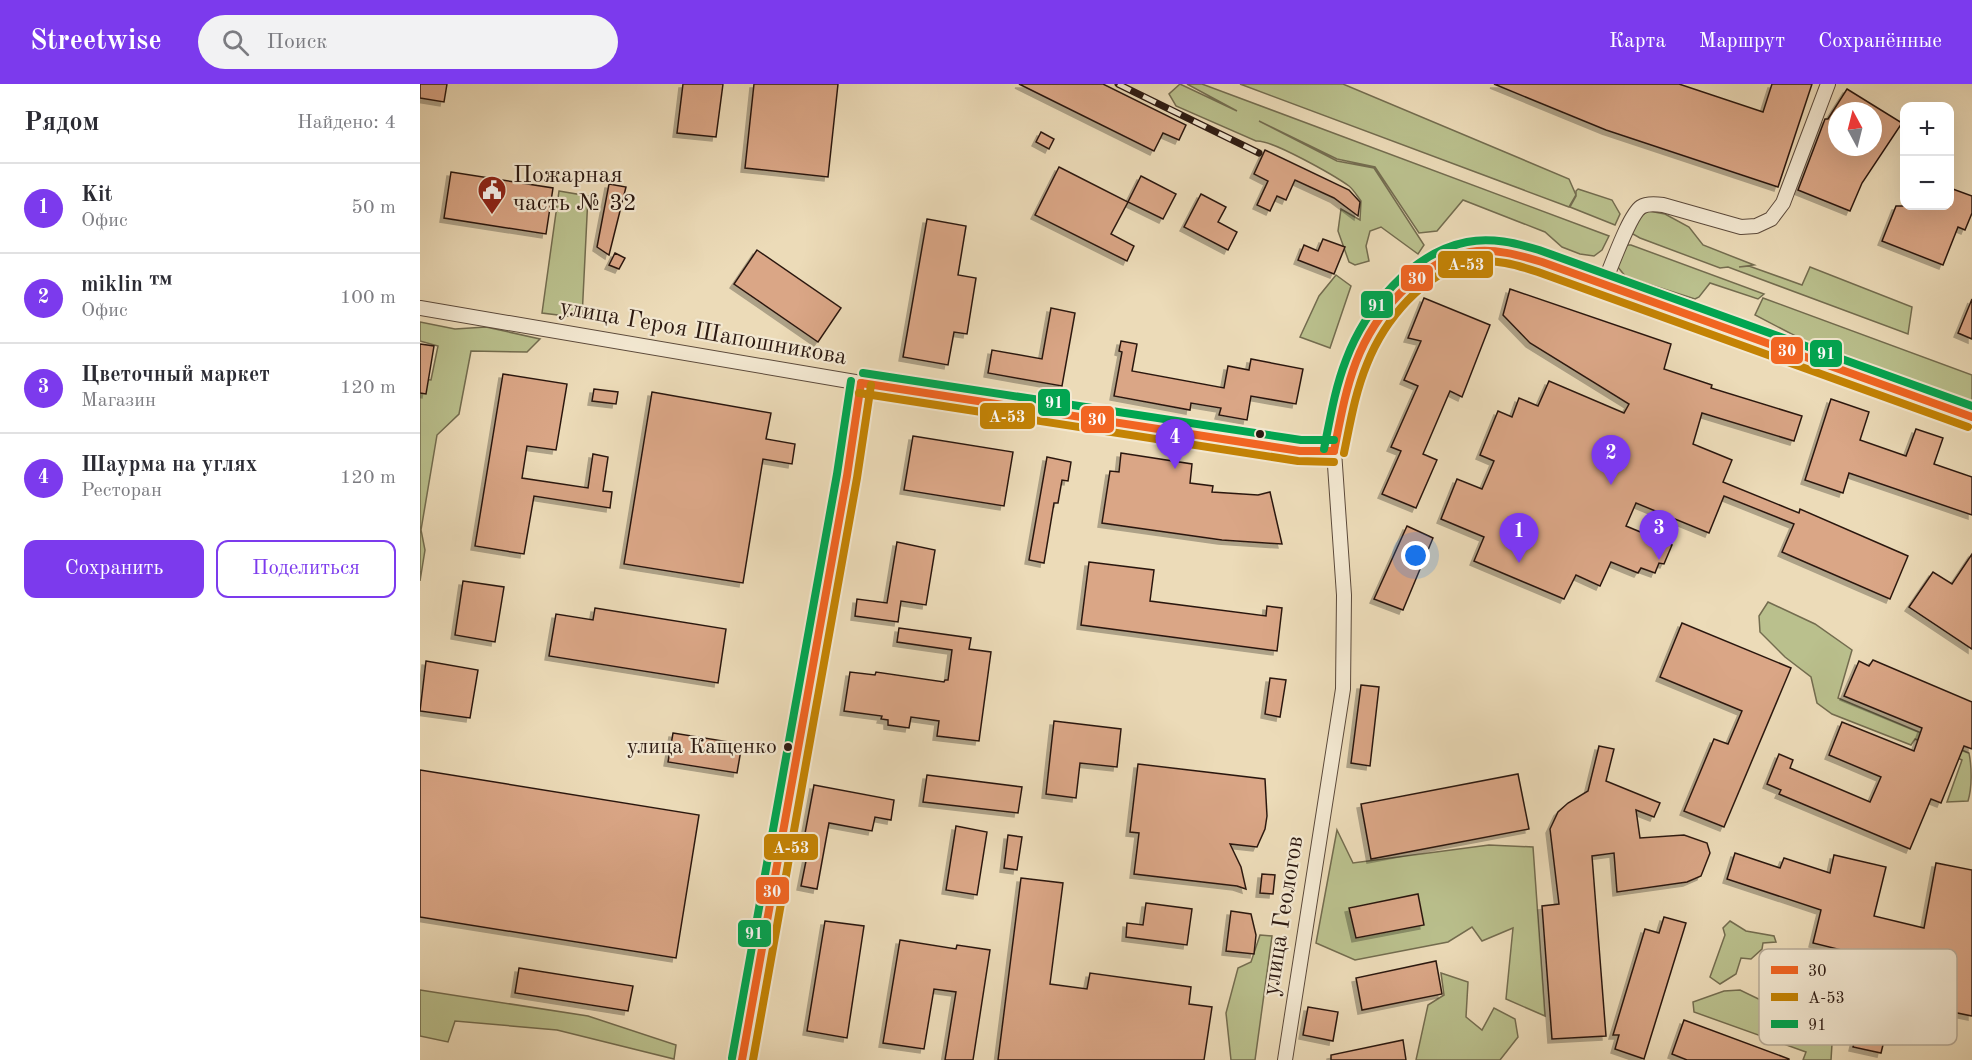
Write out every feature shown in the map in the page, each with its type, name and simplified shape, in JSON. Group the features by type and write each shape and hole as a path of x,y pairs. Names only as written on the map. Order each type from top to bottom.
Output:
{"street":[{"path":"1604,283 1631,218 1641,207 1652,203 1663,205 1741,227 1756,226 1771,219 1783,203 1828,84"},
{"name":"улица Геологов","path":"1285,1060 1342,689 1344,595 1334,451 1354,365 1366,337 1393,300 1422,274 1446,260 1466,253 1488,252 1517,255 1604,283 1972,417"},
{"name":"улица Героя Шапошникова","path":"420,308 861,383 1288,449 1334,451"},
{"path":"742,1060 847,476 861,383"}],"green space":[{"path":"1180,84 1237,111 1187,84 1202,84 1609,236 1602,250 1594,256 1580,254 1562,247 1545,232 1463,200 1437,231 1419,233 1375,167 1337,159 1259,121 1337,161 1374,168 1424,245 1418,254 1381,227 1370,231 1366,246 1369,261 1355,265 1349,262 1338,231 1341,209 1360,220 1361,201 1351,188 1303,159 1176,106 1169,94"},
{"path":"1240,84 1343,84 1569,179 1576,195 1569,207"},
{"path":"1578,189 1612,200 1620,214 1615,225 1570,207"},
{"path":"559,191 588,196 582,318 542,313"},
{"path":"1649,211 1665,214 1689,227 1703,245 1754,265 1739,267 1749,266 1802,285 1810,267 1912,307 1908,334 1728,267 1720,268 1631,233 1636,218"},
{"path":"1625,245 1631,245 1764,294 1758,299 1710,283 1695,299 1626,277 1617,266"},
{"path":"1336,275 1351,286 1330,348 1300,337 1319,296"},
{"path":"1763,298 1972,375 1972,404 1807,342 1755,315"},
{"path":"420,322 455,329 486,327 540,339 527,352 471,351 459,414 437,435 421,530 425,550 420,581 420,379 431,380 438,346 420,341"},
{"path":"1768,602 1815,624 1852,650 1838,698 1969,753 1971,778 1968,801 1947,802 1962,760 1915,739 1911,745 1832,714 1817,703 1811,677 1785,657 1760,632 1759,616"},
{"path":"1337,830 1353,863 1489,845 1533,847 1545,1016 1506,999 1513,928 1482,941 1472,927 1448,942 1355,960 1316,943"},
{"path":"1730,921 1746,931 1774,936 1776,942 1763,943 1762,949 1759,949 1751,959 1741,958 1736,974 1720,984 1710,977 1725,935 1723,928"},
{"path":"1260,935 1272,936 1255,1060 1231,1060 1226,1013 1238,968 1251,962"},
{"path":"1441,973 1468,982 1466,1017 1482,1030 1494,1008 1515,1019 1518,1037 1500,1060 1416,1060 1428,1005 1444,995"},
{"path":"420,990 588,1016 676,1045 674,1059 557,1030 455,1021 448,1042 420,1036"},
{"path":"1740,990 1759,999 1759,1035 1694,1012 1693,1002 1724,991"},
{"path":"1786,1045 1832,1045 1831,1060 1803,1060 1806,1052"}],"building":[{"path":"420,84 447,84 444,102 420,98"},
{"path":"683,84 723,84 716,137 677,133"},
{"path":"754,84 838,84 828,177 745,168"},
{"path":"1019,84 1103,84 1186,125 1179,140 1163,133 1154,151"},
{"path":"1494,84 1679,84 1763,112 1772,84 1812,84 1778,187 1606,130"},
{"path":"1847,89 1868,102 1839,102"},
{"path":"1882,111 1900,122 1900,126 1882,153"},
{"path":"1825,119 1828,119 1828,156 1880,156 1862,183 1850,211 1798,190"},
{"path":"1041,132 1054,139 1049,149 1036,142"},
{"path":"1265,150 1349,190 1360,202 1358,216 1334,198 1295,180 1286,200 1277,196 1270,211 1257,205 1268,181 1254,174"},
{"path":"1059,167 1128,202 1111,234 1134,246 1127,261 1035,215"},
{"path":"451,172 553,188 546,234 444,218"},
{"path":"1141,176 1176,194 1163,219 1128,202"},
{"path":"609,184 626,187 609,255 597,247"},
{"path":"1954,189 1972,196 1972,213 1965,230 1958,227 1943,265 1882,241 1896,206 1900,206 1900,210 1954,210"},
{"path":"1201,194 1226,207 1218,222 1237,232 1228,250 1184,227"},
{"path":"927,219 966,226 958,275 976,278 967,334 954,332 948,365 903,357"},
{"path":"1323,239 1345,247 1334,274 1298,260 1304,245 1318,251"},
{"path":"757,250 841,308 818,342 734,284"},
{"path":"615,253 625,258 619,269 609,265"},
{"path":"1510,289 1671,344 1664,369 1712,385 1711,388 1802,416 1794,441 1702,413 1693,444 1732,460 1723,482 1799,513 1800,509 1908,556 1890,599 1782,552 1794,524 1724,496 1709,533 1636,503 1626,526 1672,545 1664,564 1659,563 1655,573 1641,568 1638,573 1611,562 1600,586 1576,575 1564,599 1474,561 1484,537 1441,519 1457,479 1482,489 1494,461 1480,455 1498,411 1512,417 1519,398 1538,406 1549,381 1624,413 1629,404 1530,343 1503,315"},
{"path":"1424,298 1490,325 1462,397 1450,391 1423,454 1437,460 1416,508 1382,494 1401,451 1391,447 1418,386 1404,380 1421,341 1408,338"},
{"path":"1972,299 1972,339 1958,333"},
{"path":"1051,308 1075,313 1062,386 988,373 992,350 1042,359"},
{"path":"1121,341 1137,344 1132,371 1224,388 1228,366 1249,370 1251,359 1303,369 1296,404 1251,396 1247,420 1219,415 1221,408 1191,403 1190,410 1114,396 1122,352 1119,351"},
{"path":"420,344 434,346 426,394 420,393"},
{"path":"503,374 567,384 556,450 527,446 522,478 588,488 593,454 608,457 603,491 612,492 610,508 534,496 524,554 475,546"},
{"path":"594,389 618,392 616,404 592,401"},
{"path":"652,392 771,413 766,439 795,444 792,464 763,459 743,583 624,564"},
{"path":"1831,399 1869,412 1860,440 1906,456 1916,429 1943,438 1934,464 1972,477 1972,515 1849,473 1843,493 1805,480"},
{"path":"913,436 1013,452 1004,506 904,490"},
{"path":"1121,453 1192,464 1190,483 1213,486 1212,492 1258,495 1270,492 1282,544 1222,540 1102,523 1110,471 1119,472"},
{"path":"1047,457 1071,462 1068,481 1062,480 1058,503 1054,503 1044,563 1029,560"},
{"path":"1407,526 1433,538 1403,610 1374,599"},
{"path":"897,542 935,550 926,605 901,601 898,622 855,616 857,599 887,603"},
{"path":"1972,554 1972,649 1909,607 1933,572 1952,584"},
{"path":"1089,562 1154,570 1150,601 1266,616 1267,606 1282,608 1277,651 1081,625"},
{"path":"463,581 504,587 495,642 455,635"},
{"path":"595,608 726,629 718,683 549,656 556,614 593,620"},
{"path":"1682,623 1791,668 1724,827 1684,811 1714,739 1728,744 1742,711 1660,677"},
{"path":"899,628 971,638 969,649 991,652 979,741 937,736 939,721 911,717 909,728 888,725 888,720 881,719 882,716 844,711 850,672 875,675 876,672 944,682 948,680 952,650 897,642"},
{"path":"1873,660 1972,702 1972,749 1964,746 1941,803 1931,799 1910,849 1779,794 1781,790 1767,784 1779,754 1793,760 1790,768 1870,802 1881,777 1829,755 1842,722 1914,751 1922,728 1844,696 1859,661 1869,666"},
{"path":"426,661 478,670 470,718 420,711"},
{"path":"1270,678 1286,680 1280,717 1265,714"},
{"path":"1361,685 1379,687 1370,766 1351,763"},
{"path":"1054,721 1121,729 1117,767 1080,763 1076,798 1046,794"},
{"path":"673,733 742,744 737,773 668,762"},
{"path":"1599,746 1614,749 1606,781 1660,803 1654,817 1636,810 1640,838 1684,835 1707,843 1710,853 1701,876 1687,882 1617,892 1614,853 1592,856 1606,1036 1552,1039 1542,906 1559,904 1550,829 1558,812 1588,791"},
{"path":"1138,764 1265,779 1267,816 1265,829 1257,847 1230,844 1241,867 1246,889 1134,874 1139,833 1130,832"},
{"path":"420,770 699,815 676,958 420,917"},
{"path":"1518,774 1529,829 1371,859 1361,804"},
{"path":"927,775 1022,787 1018,813 923,802"},
{"path":"814,785 894,800 891,820 875,817 872,831 829,823 817,889 801,886 807,856 801,855"},
{"path":"956,826 987,832 977,895 946,890"},
{"path":"1008,835 1022,837 1017,870 1004,868"},
{"path":"1735,853 1780,868 1784,858 1830,873 1834,855 1886,867 1874,916 1924,928 1936,863 1972,870 1972,1016 1957,1013 1957,949 1837,949 1813,943 1821,910 1727,879"},
{"path":"1262,874 1275,875 1273,894 1260,893"},
{"path":"1021,878 1063,883 1050,984 1087,989 1090,973 1191,987 1189,1004 1212,1007 1204,1060 998,1060"},
{"path":"1418,894 1424,925 1356,938 1349,908"},
{"path":"1146,903 1192,909 1187,945 1126,937 1127,923 1143,925"},
{"path":"1231,911 1251,914 1256,935 1254,954 1226,951"},
{"path":"1664,917 1686,923 1644,1059 1615,1049 1619,1035 1613,1035 1645,929 1659,933"},
{"path":"825,921 864,926 847,1038 807,1031"},
{"path":"900,940 956,949 957,945 990,950 973,1060 945,1060 956,992 934,989 924,1049 883,1043"},
{"path":"1436,961 1442,994 1362,1010 1356,978"},
{"path":"519,968 633,986 628,1011 515,993"},
{"path":"1308,1007 1338,1012 1333,1041 1303,1035"},
{"path":"1684,1020 1789,1060 1687,1060 1672,1054"},
{"path":"1403,1040 1406,1060 1331,1060 1331,1055"},
{"path":"1853,1045 1883,1045 1881,1053 1853,1047"}],"railway":[{"path":"1118,84 1259,153"}],"transit line":[{"name":"91","path":"1324,449 1346,360 1354,341 1378,303 1409,271 1427,258 1447,248 1485,240 1503,241 1539,250 1972,406"},
{"name":"30","path":"1334,451 1356,362 1374,326 1386,309 1400,293 1433,267 1451,258 1479,251 1506,253 1542,262 1972,417"},
{"name":"А-53","path":"1344,453 1353,408 1363,375 1374,348 1395,316 1407,301 1437,277 1453,268 1488,261 1538,272 1968,427"},
{"name":"91","path":"863,373 1301,440 1334,440"},
{"name":"91","path":"732,1058 837,474 851,381"},
{"name":"30","path":"861,383 1300,451 1334,451"},
{"name":"30","path":"742,1060 847,476 861,383"},
{"name":"А-53","path":"753,1060 857,478 871,385"},
{"name":"А-53","path":"859,393 1298,461 1334,462"}],"place":[{"name":"Пожарная часть № 32","path":"492,216"},
{"name":"Шаурма на углях","path":"1175,469"},
{"name":"miklin ™","path":"1611,485"},
{"name":"Цветочный маркет","path":"1659,560"},
{"name":"Kit","path":"1519,563"},
{"name":"улица Кащенко","path":"788,747"}]}
